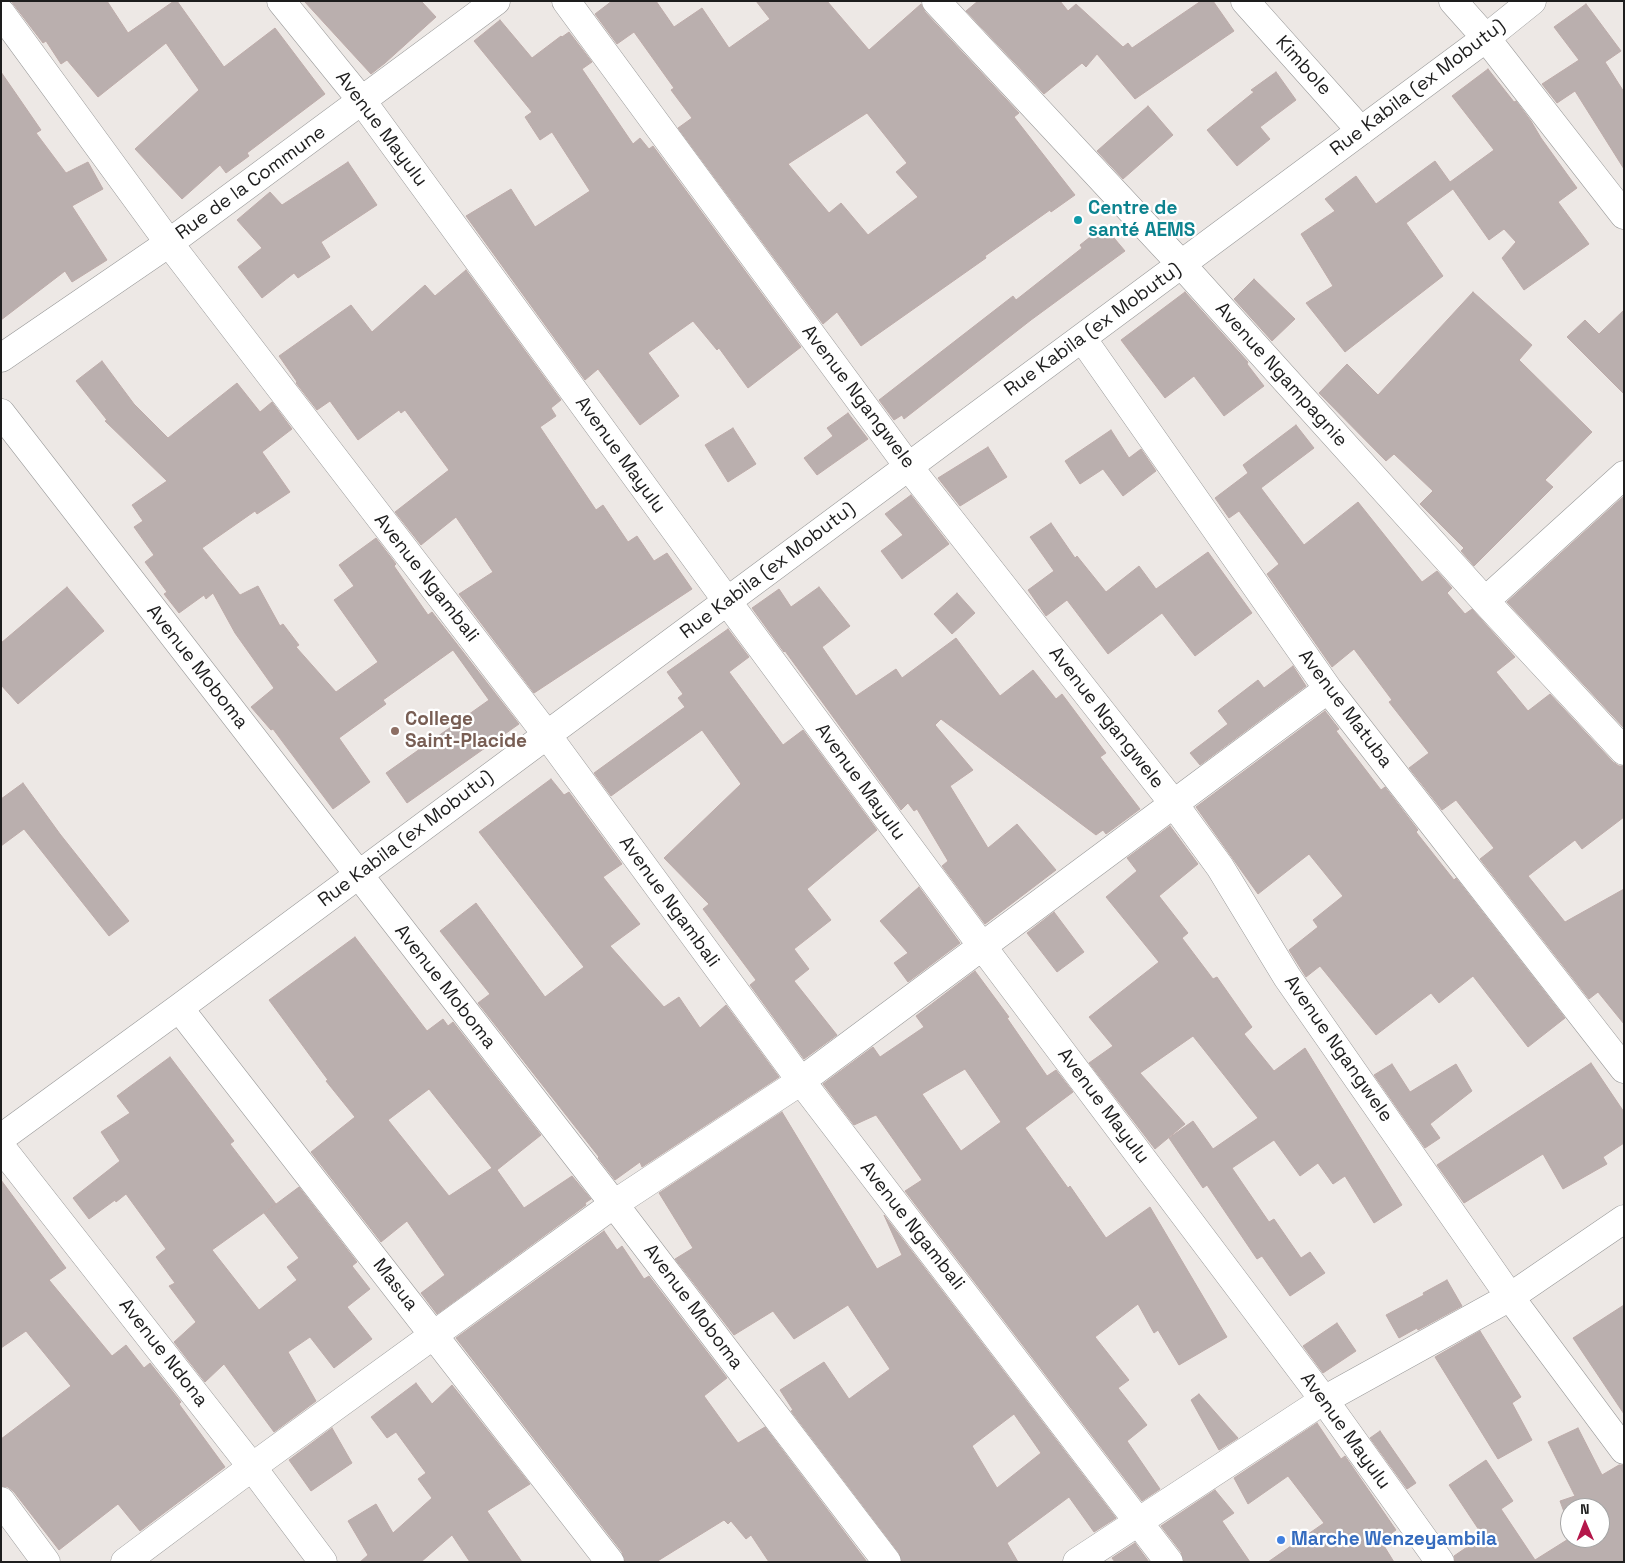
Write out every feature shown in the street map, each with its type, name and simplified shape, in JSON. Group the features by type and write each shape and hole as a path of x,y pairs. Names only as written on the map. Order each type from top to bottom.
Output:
{"street":[{"name":"Avenue Mayulu","path":"281,1 362,101 727,601 982,946 1324,1400 1440,1562"},
{"name":"Rue de la Commune","path":"1,358 169,243 496,1"},
{"name":"Avenue Ngangwele","path":"566,1 908,466 1174,804 1220,868 1287,977 1510,1297 1624,1450"},
{"name":"Avenue Ngampagnie","path":"936,1 1181,264 1485,601 1624,751"},
{"name":"Kimbole","path":"1245,1 1361,131"},
{"path":"1453,1 1486,38 1624,215"},
{"name":"Rue Kabila (ex Mobutu)","path":"1,1138 1361,131 1486,38 1532,1"},
{"name":"Avenue Ngambali","path":"1,13 169,243 546,735 801,1081 1169,1562"},
{"name":"Avenue Matuba","path":"1082,338 1328,689 1624,1069"},
{"name":"Avenue Moboma","path":"1,413 357,875 614,1204 887,1562"},
{"path":"1485,601 1624,475"},
{"path":"125,1562 252,1466 614,1204 801,1081 1328,689"},
{"name":"Masua","path":"179,1008 610,1562"},
{"name":"Avenue Ndona","path":"1,1147 252,1466 323,1562"},
{"path":"1077,1562 1324,1400 1510,1297 1624,1220"},
{"path":"1,1501 46,1562"}],"building":[{"path":"11,1 107,1 128,33 174,1 177,1 224,67 275,28 325,94 247,153 249,156 226,173 220,165 182,199 135,149 199,90 166,43 98,97 67,60 61,64 46,41 43,43"},
{"path":"304,1 421,1 436,17 371,74"},
{"path":"612,1 656,1 674,27 702,8 729,48 770,19 756,1 827,1 869,50 921,4 925,12 1019,113 1014,117 1075,195 1051,212 1050,210 985,256 986,258 861,346 837,312 823,324 678,128 692,118 671,90 674,88 634,32 617,44 595,14","holes":["867,113 907,163 896,172 918,197 868,235 841,203 829,213 788,164"]},
{"path":"978,1 1060,1 1068,11 1076,4 1123,47 1128,43 1132,48 1201,1 1213,1 1234,31 1135,99 1097,54 1086,67 1082,63 1044,94 966,11"},
{"path":"1586,4 1621,51 1605,62 1624,92 1624,169 1575,91 1557,103 1542,84 1579,60 1554,27"},
{"path":"500,20 532,58 569,32 592,62 582,69 633,144 640,138 649,149 653,146 801,347 748,388 719,348 717,350 693,321 648,353 679,396 640,425 598,369 585,380 466,216 511,189 535,227 590,191 552,132 540,140 525,117 532,112 474,41"},
{"path":"1488,69 1531,121 1577,188 1558,202 1589,244 1524,290 1502,258 1516,242 1504,229 1489,240 1453,189 1406,223 1443,276 1345,352 1306,303 1333,286 1301,234 1335,211 1325,199 1356,176 1376,204 1435,161 1450,182 1494,150 1452,96"},
{"path":"1,72 41,130 36,133 66,173 88,162 103,189 72,206 107,260 72,282 65,271 1,320"},
{"path":"1276,72 1296,100 1260,127 1270,139 1237,166 1207,130 1254,92 1251,90"},
{"path":"1148,106 1173,135 1123,179 1097,151"},
{"path":"348,162 377,205 321,242 330,257 298,278 294,273 262,298 238,267 262,248 237,220 270,192 282,205"},
{"path":"1104,226 1125,251 1031,320 904,419 902,415 894,420 879,400 1013,296 1016,300 1082,248 1080,245"},
{"path":"466,270 561,400 551,408 556,416 540,427 596,510 603,505 628,542 637,536 654,561 667,553 692,589 534,693 459,594 493,572 456,517 421,545 395,512 449,470 405,410 401,413 399,410 358,440 330,401 317,410 296,383 279,356 351,305 372,332 425,285 435,296"},
{"path":"1254,279 1295,319 1272,341 1234,299"},
{"path":"1185,292 1248,362 1247,364 1264,386 1224,416 1194,376 1165,398 1121,340"},
{"path":"1473,292 1532,345 1519,360 1592,432 1545,480 1553,487 1474,566 1461,551 1464,548 1420,504 1433,491 1394,454 1386,461 1319,393 1347,364 1378,395"},
{"path":"1624,310 1624,394 1567,337 1585,320 1599,334"},
{"path":"102,361 134,404 168,438 237,383 260,412 272,402 292,429 262,452 290,492 257,514 255,511 202,548 240,595 258,586 280,626 283,624 299,645 296,647 336,692 378,662 334,600 354,586 339,565 376,538 396,564 394,566 428,615 432,612 519,724 407,803 386,773 489,700 453,650 383,700 386,704 339,738 370,782 333,809 273,729 271,730 251,707 274,688 235,633 213,593 206,599 204,595 179,613 164,594 167,592 145,562 154,555 134,527 143,521 132,505 167,481 105,421 107,420 76,381"},
{"path":"848,413 868,439 817,475 804,458 833,436 827,428"},
{"path":"1296,425 1314,448 1261,488 1304,545 1358,502 1422,582 1437,571 1452,588 1447,593 1465,614 1472,609 1515,657 1496,672 1528,711 1550,694 1613,762 1619,766 1624,766 1624,817 1582,849 1575,840 1528,876 1565,922 1624,889 1624,1024 1598,992 1589,999 1480,859 1494,848 1456,800 1442,810 1409,768 1429,753 1389,702 1392,700 1354,649 1332,667 1267,574 1279,564 1239,511 1229,518 1215,498 1248,473 1243,465"},
{"path":"733,428 756,464 728,482 705,445"},
{"path":"1111,430 1129,458 1141,449 1156,471 1123,496 1103,469 1080,484 1065,461"},
{"path":"988,447 1007,477 960,506 938,478"},
{"path":"911,495 949,544 902,579 881,551 903,535 885,514"},
{"path":"1624,496 1624,728 1507,602"},
{"path":"1051,523 1075,558 1077,556 1106,592 1139,566 1156,589 1208,552 1252,613 1195,656 1162,613 1108,654 1067,600 1046,616 1028,590 1054,571 1030,537"},
{"path":"67,587 104,631 18,704 1,685 1,643"},
{"path":"819,587 850,626 822,647 856,696 896,669 902,678 956,638 1000,696 1033,670 1056,699 1062,694 1106,753 1100,757 1140,809 1106,834 1103,830 1096,835 941,719 935,725 973,770 950,786 988,848 1017,824 1056,870 985,924 942,866 948,861 917,809 914,811 908,803 901,810 752,608 779,589 791,607"},
{"path":"957,593 975,613 952,634 934,614"},
{"path":"728,629 749,657 729,672 783,745 803,730 877,830 807,889 831,920 794,949 809,969 794,981 837,1035 804,1059 750,985 756,980 703,909 709,904 664,858 741,784 702,730 611,796 594,773 685,707 678,698 683,694 667,672"},
{"path":"1293,666 1306,686 1200,765 1190,753 1228,724 1218,711 1258,680 1264,688"},
{"path":"1325,711 1339,729 1336,731 1381,790 1385,787 1418,830 1416,832 1454,880 1456,878 1565,1018 1528,1047 1473,976 1439,1003 1431,993 1376,1035 1320,966 1306,977 1289,950 1318,927 1313,920 1343,896 1309,854 1258,894 1196,807"},
{"path":"551,779 564,795 569,792 622,864 603,877 640,924 610,946 664,1007 679,997 700,1028 726,1005 779,1077 642,1167 640,1162 615,1180 478,1003 490,994 440,931 476,903 545,997 584,967 479,832"},
{"path":"23,783 60,834 129,921 109,936 24,829 1,846 1,799"},
{"path":"1170,826 1198,864 1159,896 1188,933 1182,938 1213,979 1217,977 1252,1027 1244,1034 1274,1071 1305,1048 1402,1205 1374,1223 1345,1176 1333,1184 1318,1163 1300,1176 1274,1140 1232,1168 1269,1222 1274,1219 1301,1258 1310,1252 1325,1273 1290,1296 1262,1256 1257,1259 1207,1185 1203,1188 1169,1138 1193,1121 1213,1149 1258,1118 1193,1036 1140,1073 1185,1124 1155,1149 1089,1063 1113,1046 1089,1017 1159,962 1106,897 1137,871 1127,858"},
{"path":"919,887 960,943 908,982 894,963 908,953 880,921"},
{"path":"1054,912 1084,952 1057,972 1027,933"},
{"path":"355,937 427,1031 443,1019 448,1026 453,1022 541,1135 497,1170 524,1208 572,1176 591,1199 585,1203 586,1205 437,1314 421,1293 445,1275 407,1221 381,1242 311,1152 355,1117 326,1081 328,1080 269,1000","holes":["429,1089 492,1168 449,1196 388,1120"]},
{"path":"975,971 1009,1017 1007,1018 1047,1076 1056,1070 1073,1092 1025,1128 1068,1188 1070,1186 1106,1238 1150,1207 1227,1337 1179,1365 1158,1330 1154,1333 1138,1304 1095,1337 1129,1380 1118,1388 1147,1425 1127,1441 1160,1489 1142,1501 905,1191 922,1180 876,1115 854,1125 823,1084 873,1047 880,1057 924,1027 916,1016","holes":["965,1069 1001,1122 961,1151 922,1094"]},
{"path":"170,1057 234,1141 230,1144 276,1204 212,1250 259,1310 297,1280 287,1267 299,1258 264,1213 299,1187 357,1262 352,1266 370,1289 347,1307 372,1339 334,1368 310,1337 288,1352 316,1401 274,1432 224,1364 205,1382 174,1342 196,1322 169,1286 175,1283 156,1257 166,1249 126,1194 89,1219 73,1198 120,1161 101,1132 130,1113 117,1096"},
{"path":"1591,1063 1624,1112 1624,1143 1603,1157 1607,1164 1563,1189 1543,1154 1464,1203 1437,1165"},
{"path":"1392,1064 1410,1092 1456,1064 1472,1091 1430,1124 1440,1138 1425,1148 1374,1075"},
{"path":"782,1112 877,1269 902,1255 884,1215 1116,1518 1094,1532 1069,1497 1007,1543 1018,1562 902,1562 899,1553 791,1411 793,1410 780,1390 824,1362 849,1399 890,1369 848,1305 794,1339 773,1311 734,1335 675,1259 693,1248 659,1193","holes":["1014,1414 1041,1453 997,1488 972,1446"]},
{"path":"1,1180 66,1268 49,1280 112,1356 126,1345 144,1368 150,1363 181,1402 179,1404 225,1467 140,1531 118,1504 59,1550 14,1492 8,1487 1,1486 1,1439 71,1386 26,1331 1,1348"},
{"path":"604,1231 617,1250 622,1246 644,1279 649,1276 727,1378 704,1396 738,1443 765,1427 867,1562 769,1562 751,1535 746,1539 731,1521 728,1524 724,1520 656,1562 625,1562 622,1552 456,1338"},
{"path":"1447,1280 1462,1306 1399,1338 1386,1315 1424,1295 1423,1293"},
{"path":"1624,1305 1624,1414 1573,1338"},
{"path":"1337,1323 1356,1351 1323,1373 1303,1346"},
{"path":"1480,1331 1521,1397 1512,1403 1532,1440 1498,1459 1435,1357"},
{"path":"416,1383 432,1404 452,1385 530,1484 487,1511 522,1562 470,1562 452,1535 421,1562 360,1562 368,1555 348,1521 376,1504 393,1533 432,1498 418,1479 426,1473 396,1432 387,1438 371,1417"},
{"path":"1199,1394 1238,1438 1219,1450 1191,1400"},
{"path":"1317,1423 1341,1459 1345,1456 1396,1530 1381,1541 1394,1562 1268,1562 1324,1523 1288,1476 1248,1504 1234,1478"},
{"path":"332,1428 352,1463 311,1491 289,1460"},
{"path":"1578,1428 1602,1475 1619,1465 1624,1465 1624,1562 1455,1562 1454,1556 1483,1536 1449,1485 1486,1460 1513,1501 1501,1509 1535,1560 1560,1544 1560,1548 1610,1548 1610,1498 1569,1498 1575,1496 1548,1442"},
{"path":"1380,1431 1416,1483 1407,1489 1370,1438"},
{"path":"1215,1490 1234,1513 1222,1521 1250,1562 1184,1562 1181,1552 1161,1526"},
{"path":"1135,1543 1149,1562 1115,1562 1112,1558"}],"place":[{"name":"Centre de santé AEMS","path":"1078,220"},
{"name":"College Saint-Placide","path":"395,731"},
{"name":"Marche Wenzeyambila","path":"1281,1540"}]}
